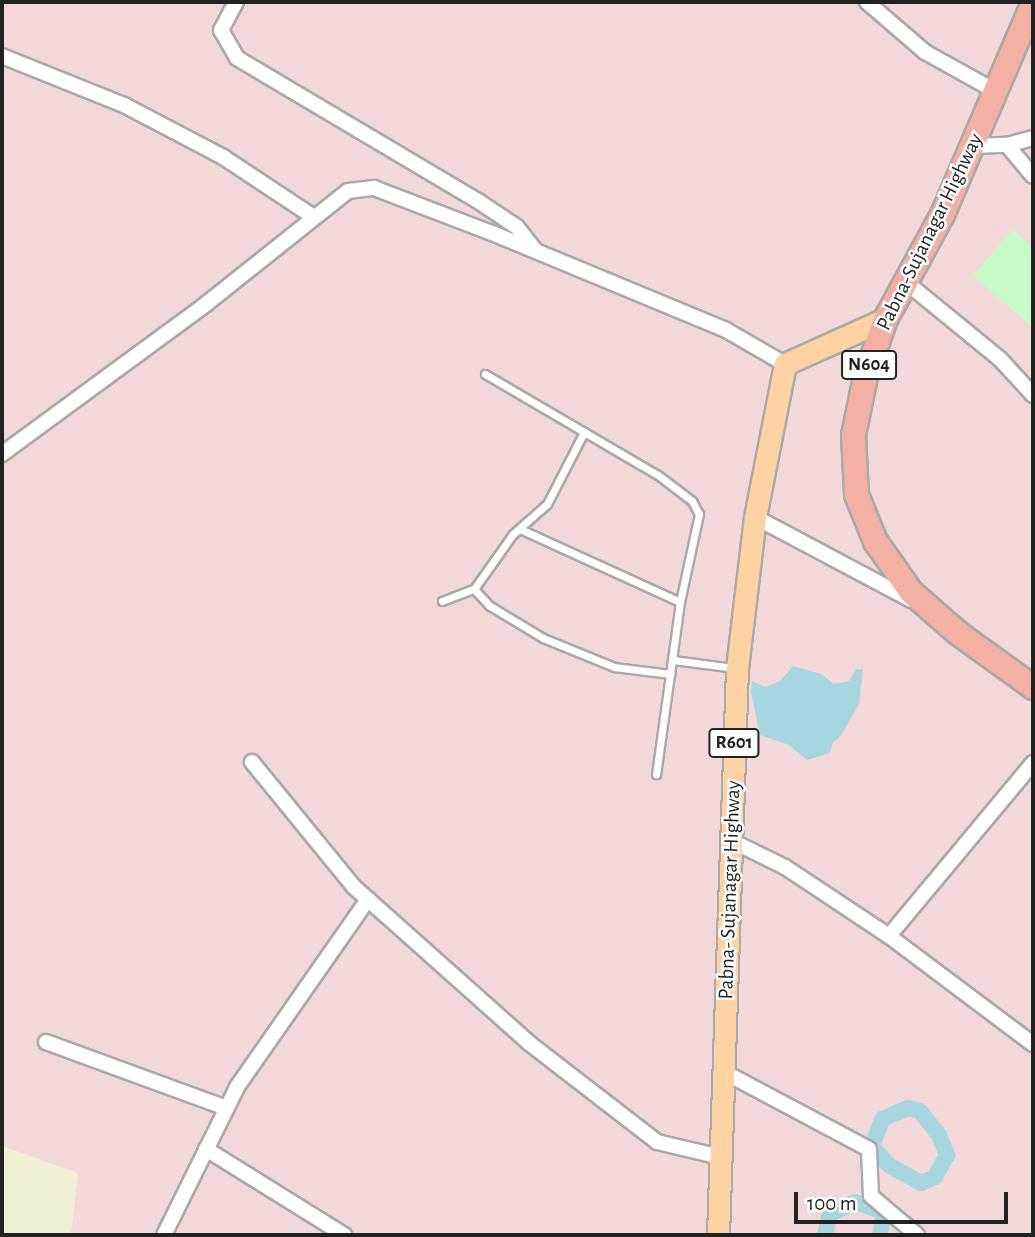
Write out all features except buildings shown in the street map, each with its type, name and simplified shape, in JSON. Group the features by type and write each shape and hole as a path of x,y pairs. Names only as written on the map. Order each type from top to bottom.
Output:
{"highway":[{"name":"Pabna-Sujanagar Highway","path":"1033,2 972,146 907,283 886,319 865,376 853,435 856,494 875,541 911,592 1033,687"}],"main road":[{"path":"785,364 886,319"},
{"name":"Pabna- Sujanagar Highway","path":"718,1235 737,668 755,517 785,364"}],"street":[{"path":"236,2 221,30 237,58 478,201 517,227 535,251"},
{"path":"867,2 925,52 995,91"},
{"path":"2,56 124,104 223,158 312,216"},
{"path":"972,146 1007,145 1033,138"},
{"path":"1007,145 1033,176"},
{"path":"2,453 206,303 312,216 348,191 374,188 726,330 785,364"},
{"path":"907,283 957,321 1033,395"},
{"path":"755,517 934,612"},
{"path":"252,762 368,899 529,1043 657,1142 721,1157"},
{"path":"889,936 1033,763"},
{"path":"732,841 785,867 889,936 983,1002 1033,1044"},
{"path":"164,1235 226,1108 368,899"},
{"path":"46,1042 226,1108"},
{"path":"724,1072 869,1149 872,1196 917,1235"},
{"path":"206,1149 344,1235"}],"lane":[{"path":"485,374 658,475 692,501 699,514 698,534 680,603 656,774"},
{"path":"442,601 474,590 520,529 547,504 584,432"},
{"path":"520,529 680,603"},
{"path":"474,590 490,606 543,638 614,667 671,674"},
{"path":"673,660 737,668"}],"shaded area":[{"path":"2,2 1033,2 1033,1235 2,1235"}],"green space":[{"path":"1013,230 1033,247 1033,328 973,275"},
{"path":"2,1146 78,1173 71,1235 2,1235"}],"water":[{"path":"793,666 821,674 834,684 849,681 856,669 863,669 859,704 840,737 833,742 830,753 807,760 789,745 760,735 751,692 752,681 765,687 780,681"}],"waterway":[{"path":"908,1108 920,1111 939,1135 947,1155 935,1177 921,1183 889,1165 872,1147 882,1119 908,1108"},
{"path":"825,1235 830,1214 855,1202 884,1212 880,1235"}]}
